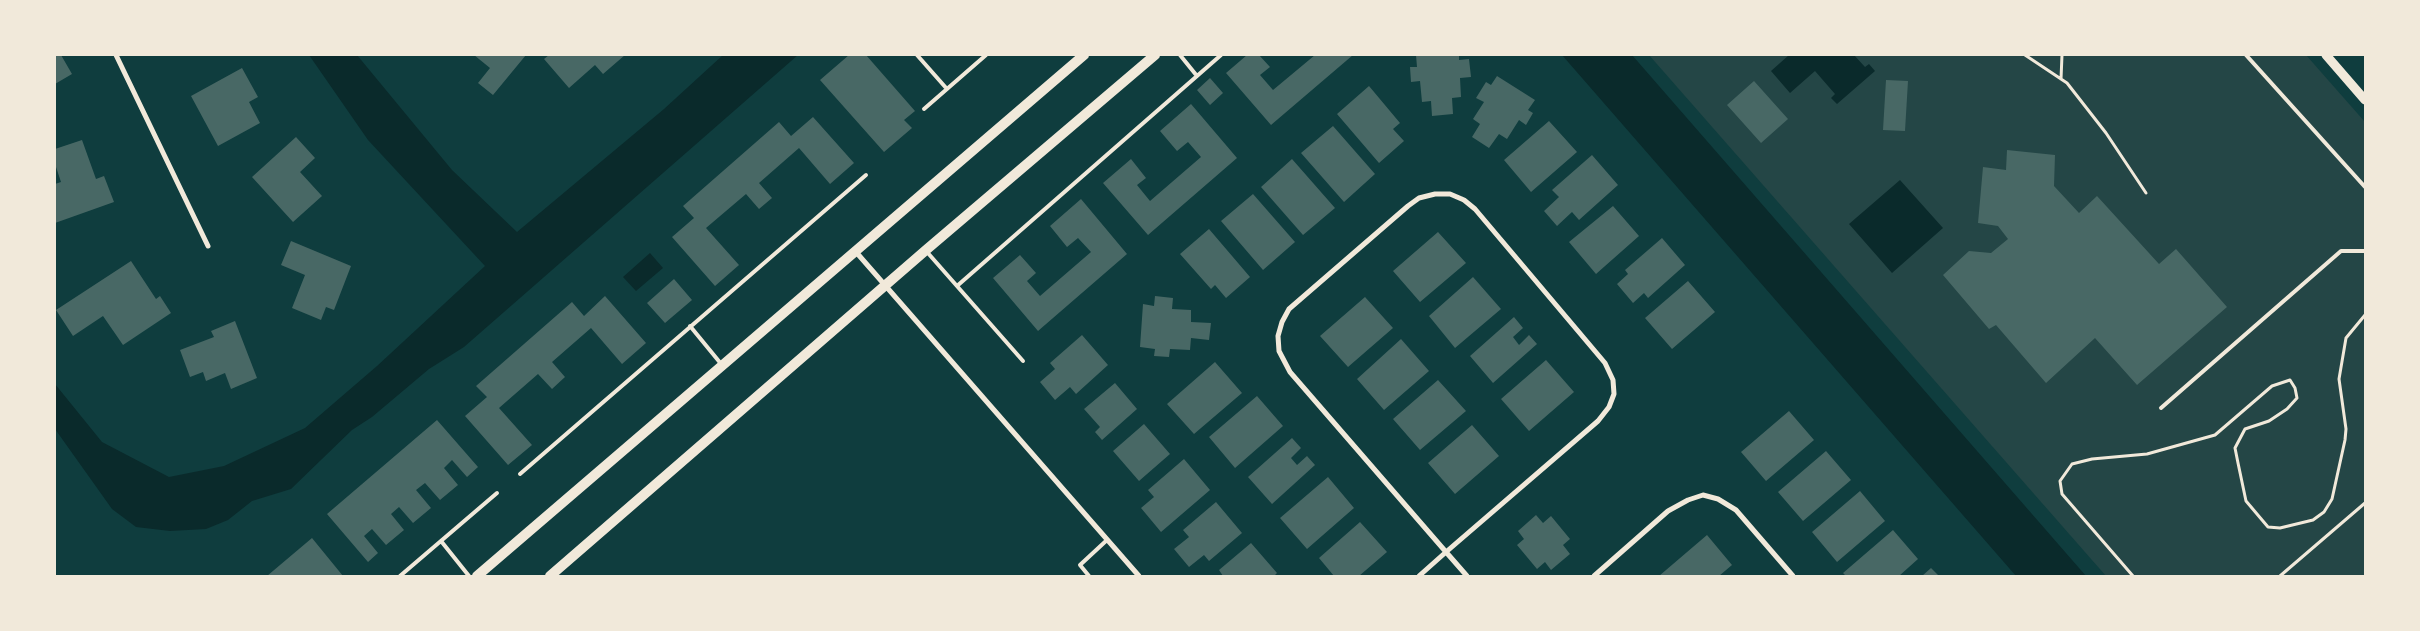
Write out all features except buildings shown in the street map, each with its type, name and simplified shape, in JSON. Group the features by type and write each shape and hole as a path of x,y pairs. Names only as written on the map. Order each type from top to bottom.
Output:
{"main road":[{"path":"476,576 1084,55"},
{"path":"550,576 926,250 1156,55"}],"street":[{"path":"116,55 208,246"},
{"path":"2326,55 2365,100"},
{"path":"1419,576 1446,552 1598,421 1609,407 1614,394 1614,380 1605,363 1475,209 1464,200 1450,194 1435,194 1419,198 1408,206 1289,309 1282,322 1278,336 1279,351 1290,372 1446,552 1466,576"},
{"path":"856,252 1139,576"},
{"path":"1594,576 1668,512 1688,500 1703,495 1718,499 1736,510 1793,576"}],"lane":[{"path":"916,55 947,89"},
{"path":"924,109 986,55"},
{"path":"1180,55 1197,76"},
{"path":"957,286 1221,55"},
{"path":"2246,55 2365,187"},
{"path":"520,474 866,175"},
{"path":"926,250 1023,361"},
{"path":"2161,408 2341,251 2365,251"},
{"path":"690,326 722,366"},
{"path":"400,576 497,493"},
{"path":"1089,576 1080,565 1107,540"},
{"path":"441,541 469,576"}],"path":[{"path":"2025,55 2067,83 2101,127 2146,193"},
{"path":"2061,79 2062,55"},
{"path":"2133,576 2062,494 2060,481 2072,464 2092,459 2147,454 2215,435 2272,386 2290,380 2295,388 2297,398 2287,409 2269,421 2245,429 2235,448 2246,501 2268,527 2280,528 2313,520 2324,512 2332,499 2345,440 2346,428 2339,379 2346,338 2365,315"},
{"path":"2280,576 2365,503"}],"shaded area":[{"path":"309,55 357,55 452,170 517,232 664,109 723,55 798,55 464,347 429,369 372,417 352,430 291,489 252,501 228,520 206,529 170,531 136,527 112,509 55,429 55,384 102,442 169,477 224,466 305,428 377,366 485,266 368,140"},
{"path":"1562,55 1632,55 2086,576 2016,576"},
{"path":"1649,55 2306,55 2365,122 2365,576 2106,576"},
{"path":"1789,55 1854,55 1865,67 1869,64 1875,71 1837,104 1831,98 1835,94 1815,71 1790,93 1771,71"},
{"path":"1900,180 1943,228 1892,273 1849,224"},
{"path":"650,253 663,268 636,291 623,277"}]}
